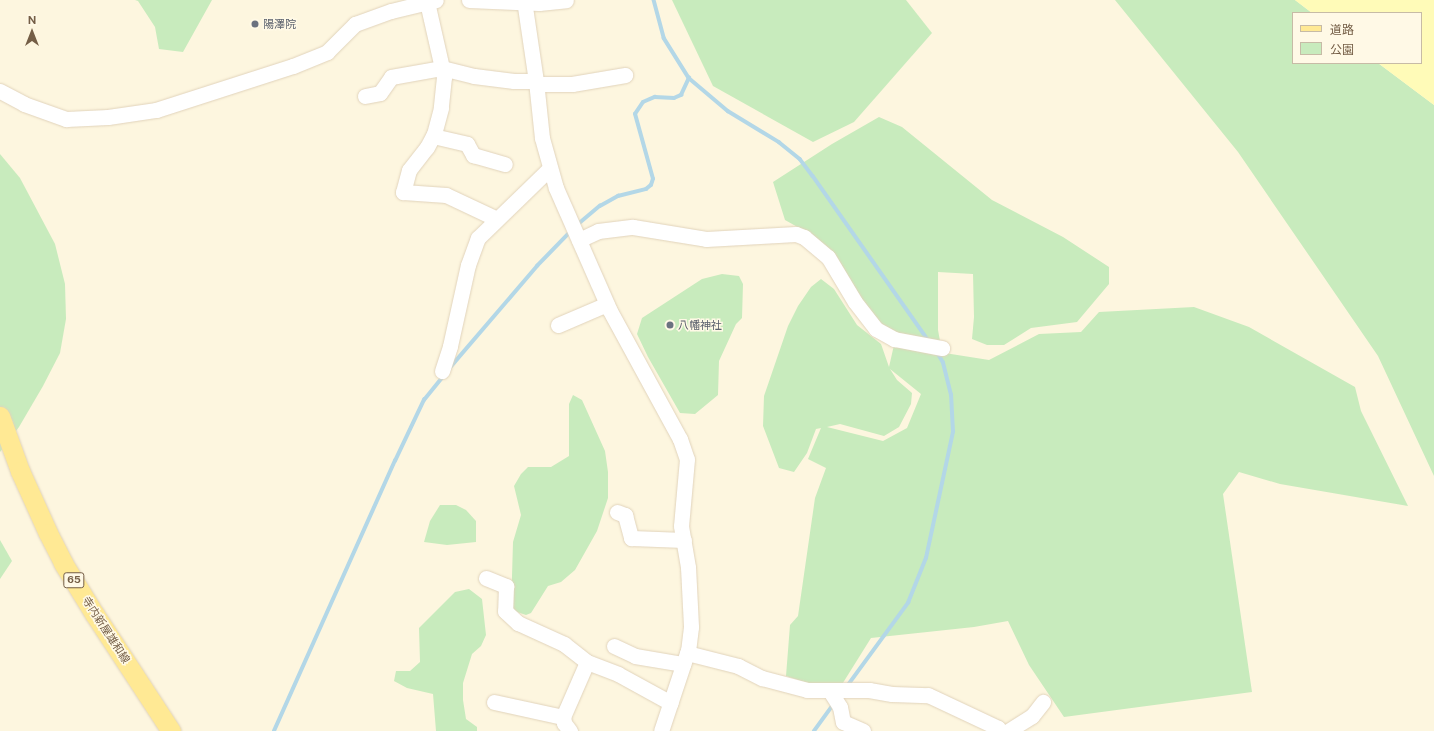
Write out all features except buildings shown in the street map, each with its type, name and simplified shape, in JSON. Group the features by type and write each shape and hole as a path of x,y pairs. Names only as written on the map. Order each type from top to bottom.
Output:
{"main road":[{"name":"寺内新屋雄和線","path":"0,416 20,471 63,563 95,615 171,731"}],"street":[{"path":"469,0 566,0"},
{"path":"0,91 24,104 66,119 108,117 156,110 293,66 327,52 355,24 391,11 427,1 444,77 441,108 433,136 428,147 409,170 403,192 446,196 497,219"},
{"path":"524,1 536,83 542,138 550,168 575,232 607,304 661,402 685,450 687,471 682,518 691,598 691,627 685,658 661,731"},
{"path":"364,96 380,93 391,77 442,68 474,76 536,83 572,84 625,75"},
{"path":"433,136 467,144 472,155 505,164"},
{"path":"442,371 450,346 468,264 478,238 550,168"},
{"path":"575,232 633,227 706,239 796,234 804,237 828,257 855,302 876,329 894,339 942,348"},
{"path":"558,325 607,304"},
{"path":"617,512 625,515 631,538 684,540"},
{"path":"486,578 506,586 505,611 509,616 531,630 564,644 587,662 618,674 671,703"},
{"path":"614,646 635,656 685,658 738,666 762,678 807,690 868,690 892,694 928,695 998,728 999,731"},
{"path":"570,731 564,723 563,717 587,662"},
{"path":"830,691 840,707 843,722 863,731"},
{"path":"494,702 563,717"},
{"path":"1008,731 1032,716 1042,702"}],"green space":[{"path":"135,0 212,0 183,52 159,49 155,27 138,1"},
{"path":"672,0 906,0 932,33 854,122 813,142 713,86"},
{"path":"1115,0 1295,0 1311,12 1292,12 1292,64 1379,64 1434,105 1434,476 1378,356 1238,152"},
{"path":"879,117 902,127 992,200 1063,237 1109,267 1109,284 1077,322 1031,328 1004,345 987,345 972,339 974,317 973,274 938,272 938,330 940,341 895,334 876,323 835,254 810,234 785,220 773,182 832,144"},
{"path":"0,154 20,178 55,244 65,284 66,319 60,353 19,427 0,452"},
{"path":"722,274 739,276 743,284 742,318 736,324 719,361 718,395 695,414 680,413 648,357 637,334 642,318 702,279"},
{"path":"821,279 834,289 857,325 881,344 889,367 894,345 989,360 1039,334 1081,332 1099,312 1194,307 1249,327 1355,387 1361,411 1408,506 1280,484 1239,472 1223,494 1252,692 1064,717 1029,665 1008,621 974,627 871,638 841,686 807,683 786,676 790,625 798,616 815,498 826,468 808,459 821,428 816,429 807,453 794,472 779,468 763,426 764,396 788,326 798,306 811,287","holes":["890,369 921,394 907,428 883,441 827,427 840,424 884,436 899,427 911,404 912,393 897,380"]},
{"path":"573,395 582,400 605,451 608,472 608,498 597,531 575,570 561,582 548,586 531,613 526,615 511,610 513,542 521,515 514,486 521,474 528,467 551,467 569,456 569,404"},
{"path":"440,505 456,505 466,510 476,521 476,542 447,545 424,542 430,521"},
{"path":"0,540 12,561 0,579"},
{"path":"469,589 482,599 486,635 481,646 472,654 463,683 463,700 466,719 477,727 477,731 436,731 433,694 407,688 394,681 396,671 410,671 420,662 419,628 455,592"}],"sand":[{"path":"1295,0 1434,0 1434,105 1379,64 1422,64 1422,12 1311,12"}],"waterway":[{"path":"654,0 664,38 689,78 728,111 779,142 800,159 929,341"},
{"path":"577,225 600,206 618,196 646,189 651,185 653,179 635,114 643,102 655,97 674,98 681,95 689,78"},
{"path":"448,370 537,266 571,231"},
{"path":"848,685 908,603 926,558 953,432 951,395 943,363 936,351"},
{"path":"274,731 395,461 424,400 444,375"},
{"path":"814,731 833,705"}],"place":[{"name":"陽澤院","path":"255,24"},
{"name":"八幡神社","path":"670,325"}]}
